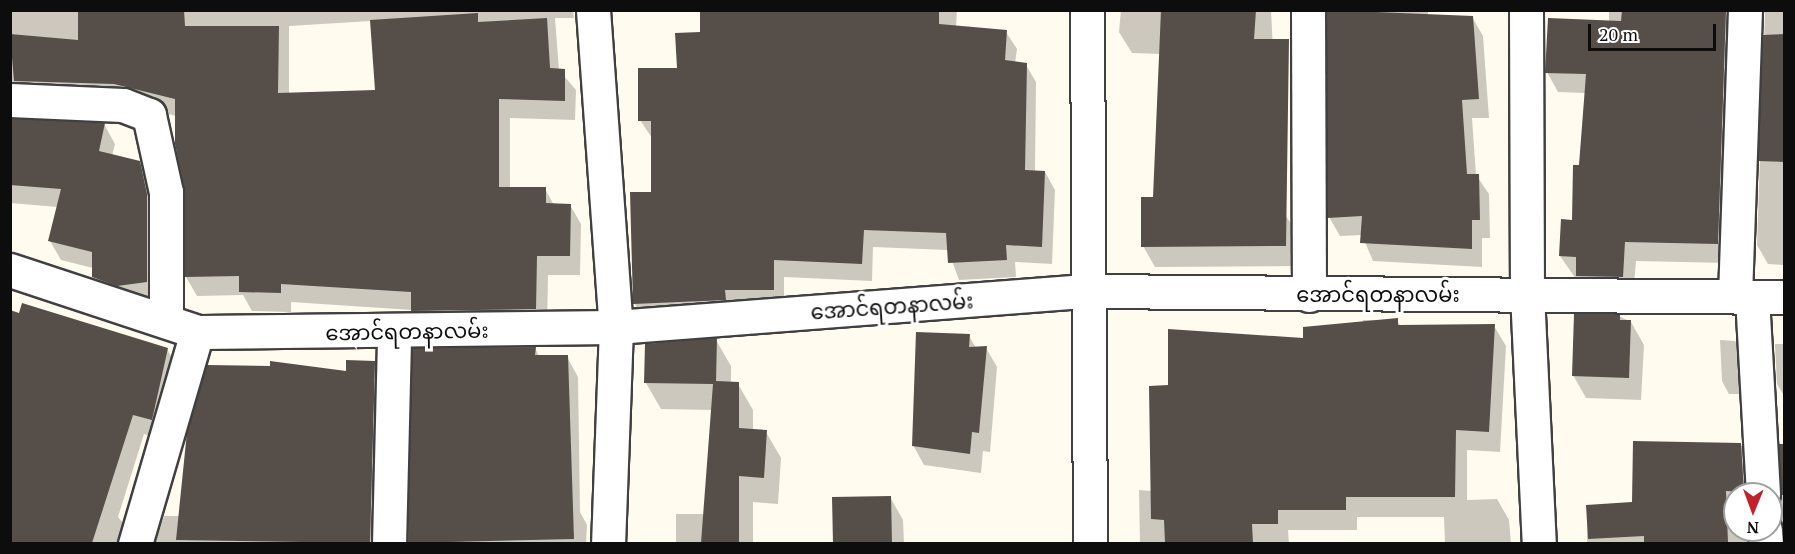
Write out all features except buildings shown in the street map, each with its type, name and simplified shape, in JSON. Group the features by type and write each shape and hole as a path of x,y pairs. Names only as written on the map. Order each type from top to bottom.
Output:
{"street":[{"path":"593,10 616,327 608,543"},
{"path":"1087,10 1090,543"},
{"path":"1308,10 1309,295"},
{"path":"1526,10 1527,293 1539,543"},
{"path":"1746,10 1743,296 1762,482"},
{"path":"10,100 123,105 149,115 166,192 166,320"},
{"name":"အောင်ရတနာလမ်း","path":"10,270 197,332 394,332 616,327 1089,291 1309,295 1527,293 1785,297"},
{"path":"135,543 197,332"},
{"path":"389,543 394,332"}]}
